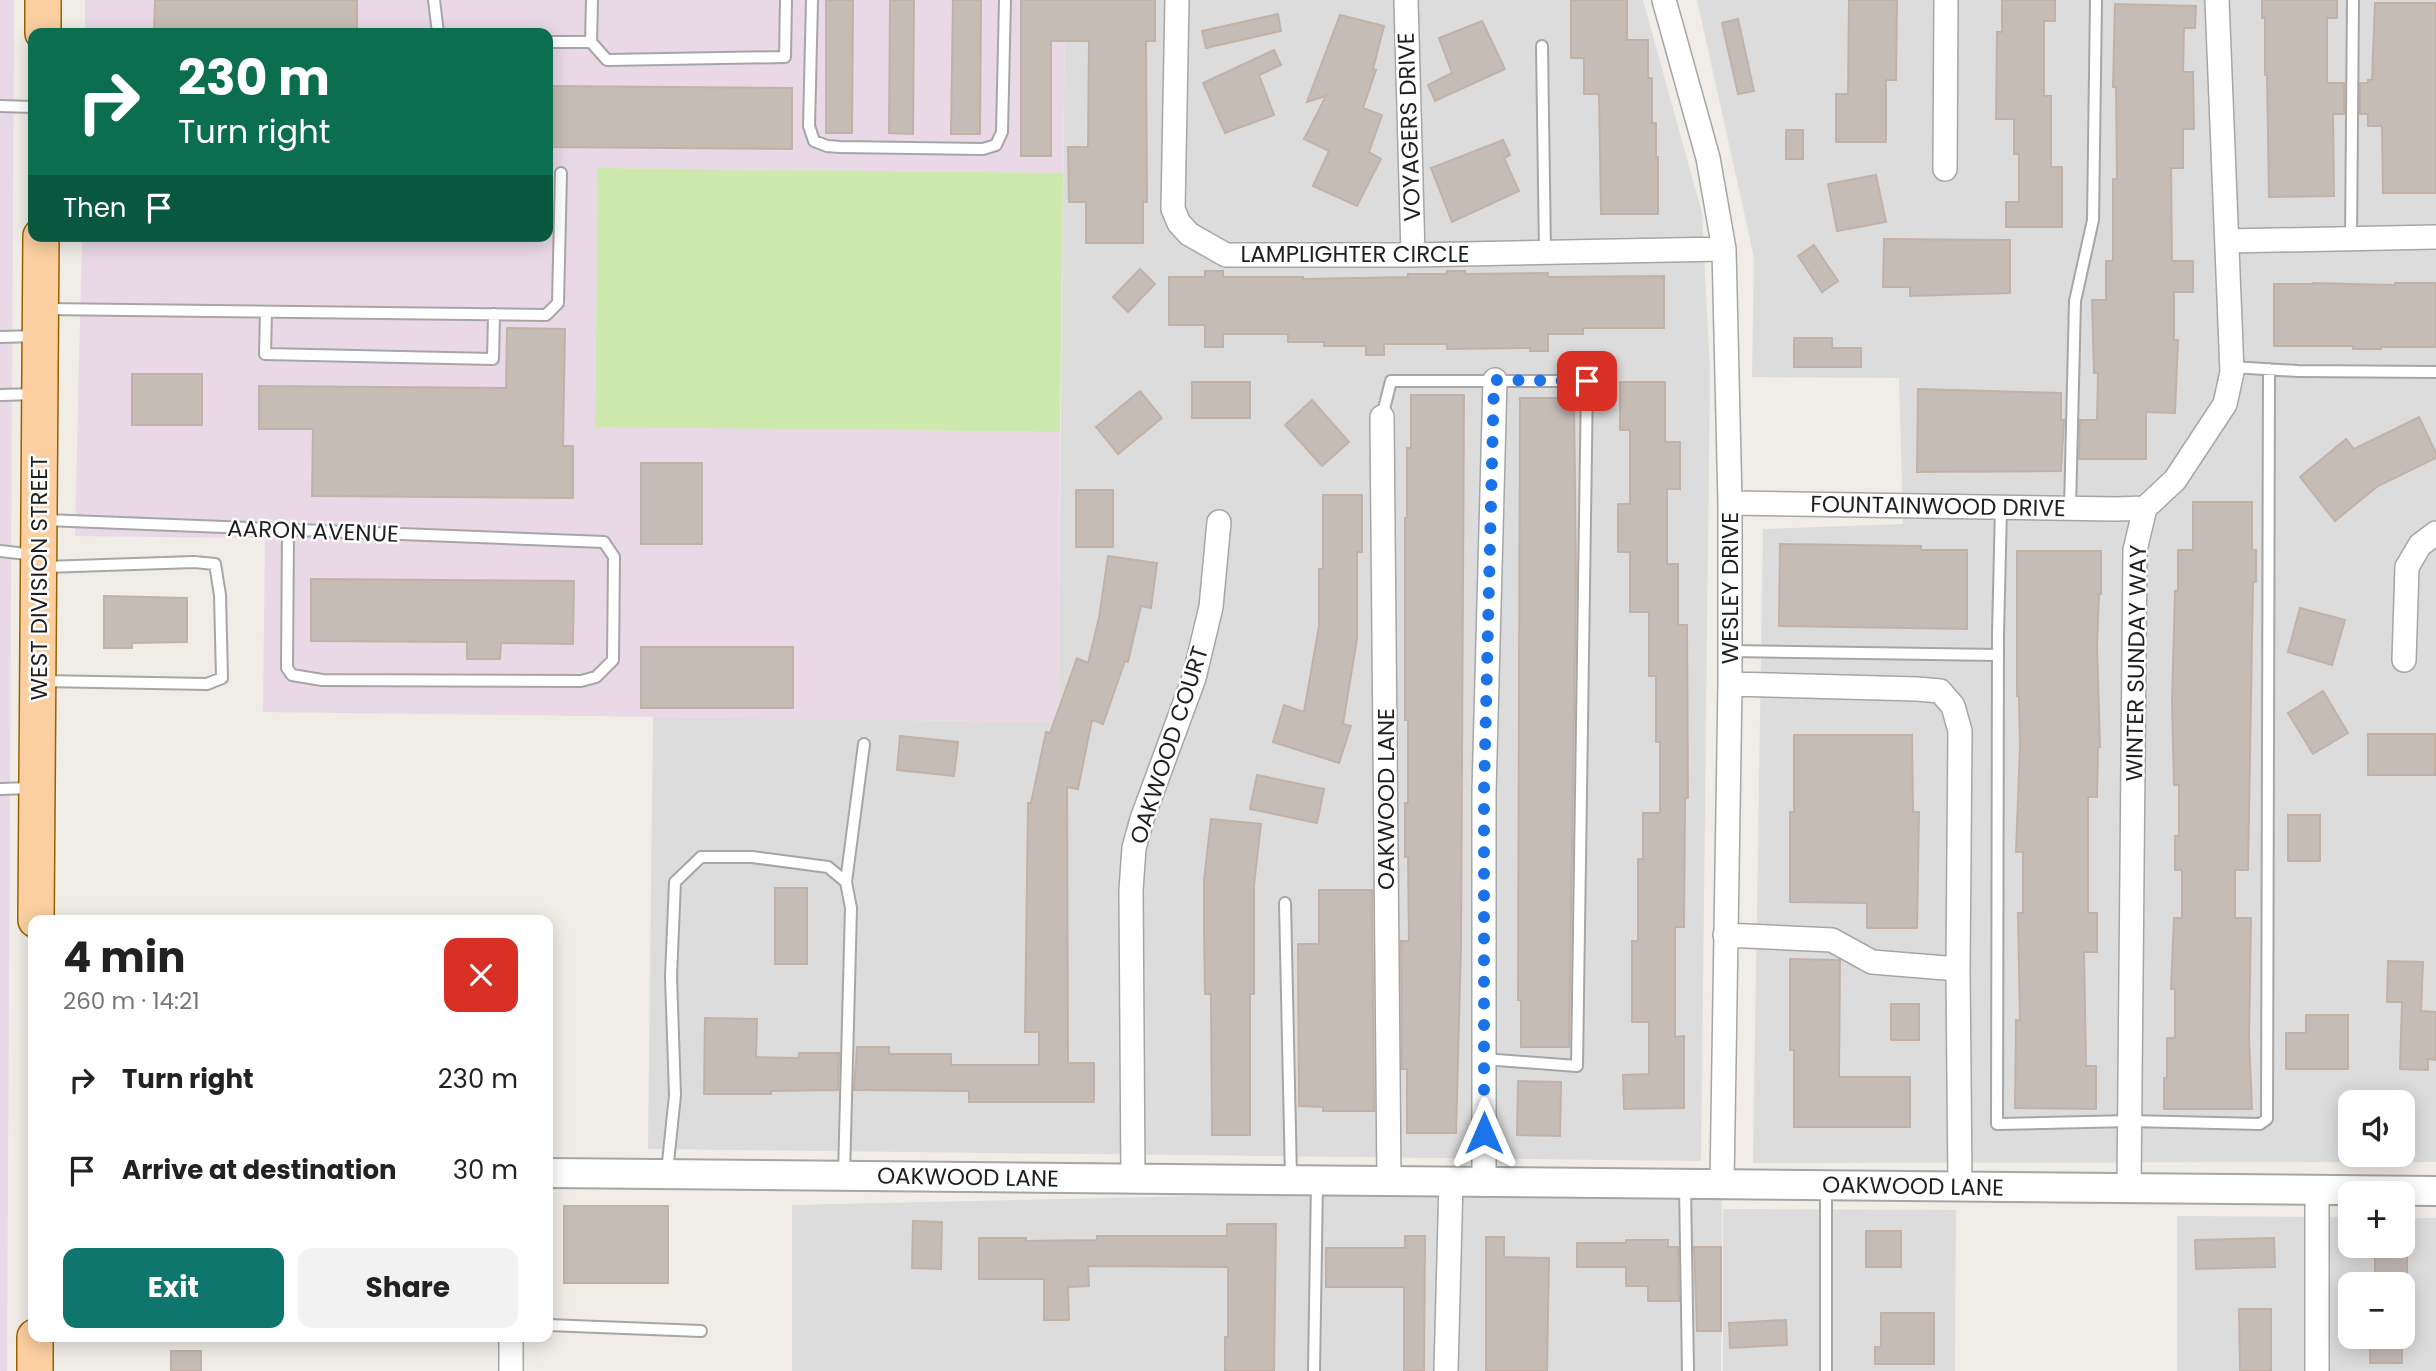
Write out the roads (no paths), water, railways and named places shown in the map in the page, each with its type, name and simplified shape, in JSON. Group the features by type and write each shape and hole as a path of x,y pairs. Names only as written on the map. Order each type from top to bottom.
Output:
{"main road":[{"path":"43,0 43,28"},
{"name":"WEST DIVISION STREET","path":"36,915 41,242"},
{"path":"35,1342 35,1371"}],"street":[{"name":"LAMPLIGHTER CIRCLE","path":"1177,0 1173,209 1179,223 1189,234 1226,254 1724,249"},
{"name":"VOYAGERS DRIVE","path":"1406,0 1413,254"},
{"name":"WESLEY DRIVE","path":"1664,0 1708,158 1724,249 1730,503 1730,684 1722,1184"},
{"path":"1945,169 1946,0"},
{"path":"2145,508 2175,480 2225,404 2232,368 2217,0"},
{"path":"2228,241 2436,237"},
{"path":"1484,1182 1484,792 1494,380"},
{"name":"OAKWOOD LANE","path":"1382,417 1389,1181"},
{"name":"FOUNTAINWOOD DRIVE","path":"1730,503 2145,508"},
{"name":"WINTER SUNDAY WAY","path":"2129,1188 2135,550 2145,508"},
{"name":"OAKWOOD COURT","path":"1133,1179 1130,890 1134,848 1142,819 1194,678 1211,607 1219,522"},
{"path":"2404,660 2407,567 2420,545 2436,533"},
{"path":"1730,684 1940,691 1954,706 1960,731 1960,1186"},
{"path":"1725,935 1832,940 1872,962 1958,970"},
{"name":"OAKWOOD LANE","path":"553,1173 2436,1191"},
{"path":"1446,1371 1451,1181"},
{"path":"2316,1371 2317,1189"},
{"path":"511,1342 511,1371"}],"lane":[{"path":"434,0 437,28"},
{"path":"592,0 591,42 607,60 785,57 786,0"},
{"path":"812,0 809,125 814,141 840,148 984,149 996,145 1002,132 1005,0"},
{"path":"2070,509 2075,301 2093,220 2096,0"},
{"path":"2351,239 2353,0"},
{"path":"553,42 591,42"},
{"path":"1542,46 1545,252"},
{"path":"0,106 28,107"},
{"path":"0,337 41,323 266,312 546,315 558,303 561,173"},
{"path":"266,312 265,354 493,359 494,314"},
{"path":"2232,368 2436,372"},
{"path":"2001,507 1997,1124 2130,1121 2260,1124 2267,1119 2269,369"},
{"path":"1382,417 1391,381 1587,381 1577,1066 1484,1059"},
{"path":"0,395 40,394"},
{"name":"AARON AVENUE","path":"39,519 604,542 614,557 613,660 596,677 581,681 322,680 292,676 287,668 288,530"},
{"path":"0,551 38,561 215,564 220,595 222,678 207,684 38,681"},
{"path":"1730,651 1998,655"},
{"path":"844,1176 851,908 846,881 864,744"},
{"path":"0,789 37,788"},
{"path":"667,1174 675,1095 671,976 675,882 701,857 752,857 828,867 846,881"},
{"path":"1285,903 1314,1371"},
{"path":"1685,1184 1688,1371"},
{"path":"1826,1185 1826,1371"},
{"path":"553,1325 701,1331"}]}
